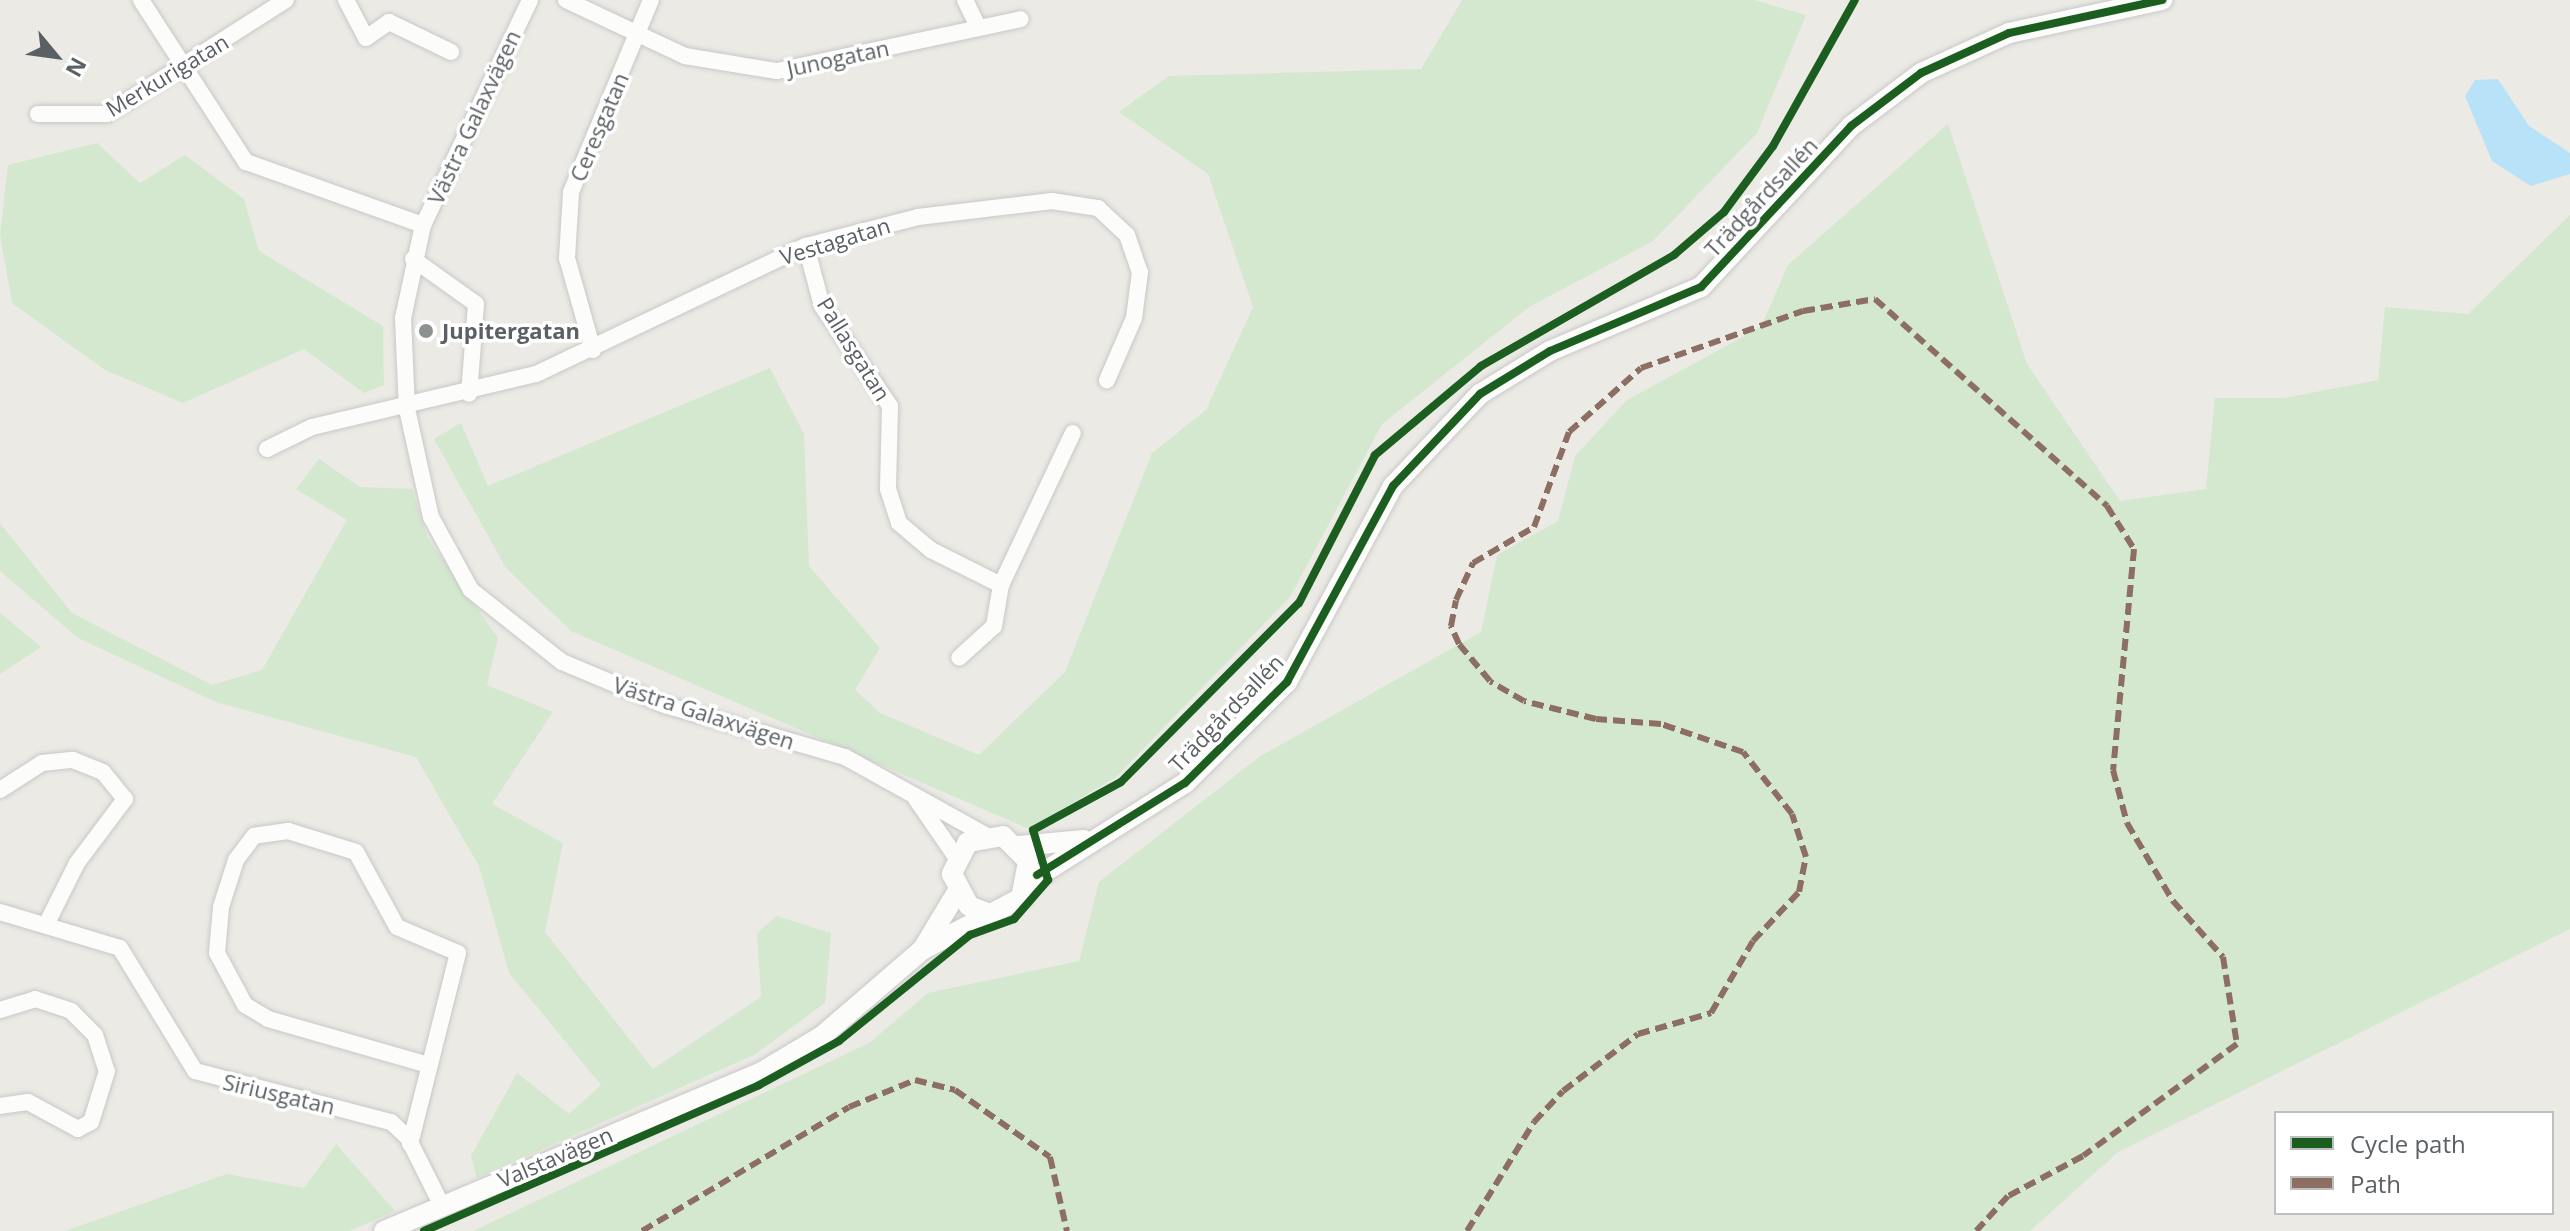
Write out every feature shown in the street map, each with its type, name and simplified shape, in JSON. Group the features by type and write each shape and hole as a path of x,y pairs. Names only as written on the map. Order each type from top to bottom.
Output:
{"street":[{"path":"141,0 182,68 246,162 423,225"},
{"name":"Merkurigatan","path":"38,114 107,114 286,0"},
{"path":"346,0 366,38 389,22 451,52"},
{"name":"Västra Galaxvägen","path":"530,0 423,225 413,259 403,318 407,409 431,517 471,590 562,662 628,690 845,757 985,835"},
{"name":"Junogatan","path":"566,0 685,56 777,71 1021,19"},
{"name":"Ceresgatan","path":"593,350 567,258 571,192 651,0"},
{"path":"965,0 978,27"},
{"name":"Trädgårdsallén","path":"1030,881 1185,783 1287,682 1393,486 1480,394 1550,351 1701,287 1851,126 1921,73 2009,33 2162,0"},
{"name":"Vestagatan","path":"407,409 469,394 593,350 719,282 806,246 918,217 1052,201 1098,208 1127,235 1140,272 1134,318 1107,380"},
{"name":"Pallasgatan","path":"806,246 822,306 890,406 888,489 899,523 931,550 1001,585"},
{"path":"413,259 476,304 469,394"},
{"path":"267,449 312,427 407,409"},
{"path":"959,658 994,626 1001,585 1073,433"},
{"path":"0,790 42,763 73,760 103,772 125,799 77,863 47,923"},
{"name":"Västra Galaxvägen","path":"913,794 956,857"},
{"path":"410,1144 458,953 397,927 356,852 288,831 254,836 236,860 221,907 217,953 245,1005 268,1019 428,1065"},
{"path":"987,913 957,892 956,857 985,835 1019,846 1030,881"},
{"name":"Trädgårdsallén","path":"1019,846 1100,837"},
{"name":"Valstavägen","path":"384,1231 760,1073 822,1036 922,950 987,913 1006,910 1030,881"},
{"name":"Valstavägen","path":"922,950 957,892"},
{"name":"Siriusgatan","path":"0,912 47,923 120,948 195,1071 391,1122 410,1144 442,1206"},
{"path":"0,1010 35,999 71,1011 95,1035 107,1071 91,1122 78,1129 28,1102 0,1106"}],"green space":[{"path":"1462,0 1754,0 1806,15 1757,133 1653,241 1529,307 1382,424 1290,597 1116,777 1029,829 571,631 506,568 434,439 461,423 488,486 770,368 804,434 809,566 880,648 855,690 880,713 979,755 1065,672 1152,453 1206,410 1253,307 1208,174 1119,112 1169,76 1421,69"},
{"path":"1948,124 2027,364 2120,501 2206,489 2215,398 2285,398 2378,380 2385,307 2468,314 2570,215 2570,929 2118,1152 2030,1231 473,1231 869,1043 928,993 1079,961 1099,882 1259,757 1481,632 1497,555 1558,521 1575,456 1627,400 1761,327 1788,265"},
{"path":"97,143 140,183 185,155 244,199 259,251 383,326 384,385 364,393 304,349 183,403 105,370 12,303 0,235 8,165"},
{"path":"319,459 360,487 412,489 427,537 498,638 487,685 553,712 492,804 563,843 545,932 653,1069 761,997 757,933 777,916 831,933 825,1003 754,1055 477,1178 471,1156 517,1073 569,1114 601,1085 509,973 479,866 416,757 216,702 78,638 0,571 0,523 72,613 212,685 262,670 347,520 296,489"},
{"path":"0,613 41,647 0,674"},
{"path":"336,1144 395,1211 350,1231 65,1231 227,1174 304,1188"}],"water":[{"path":"2498,79 2529,126 2570,153 2570,174 2531,186 2492,161 2465,96 2475,80"}],"marked path":[{"path":"1467,1231 1534,1122 1563,1091 1638,1034 1711,1013 1753,941 1799,892 1806,857 1792,814 1743,752 1661,724 1596,719 1524,701 1490,681 1459,644 1451,626 1456,600 1473,563 1534,527 1569,432 1641,368 1803,311 1875,299 2107,506 2134,549 2113,770 2127,823 2173,901 2223,957 2237,1044 2083,1156 2008,1196 1976,1231"},
{"path":"642,1231 849,1107 915,1080 955,1090 1050,1157 1067,1231"}],"cycle path":[{"path":"424,1231 759,1085 839,1041 970,935 1014,919 1048,880 1033,830 1121,782 1299,603 1375,455 1481,366 1674,255 1724,212 1773,146 1855,0"},
{"path":"1037,875 1185,783 1287,682 1393,486 1480,394 1550,351 1701,287 1851,126 1921,73 2009,33 2162,0"}],"place":[{"name":"Jupitergatan","path":"426,331"}]}
